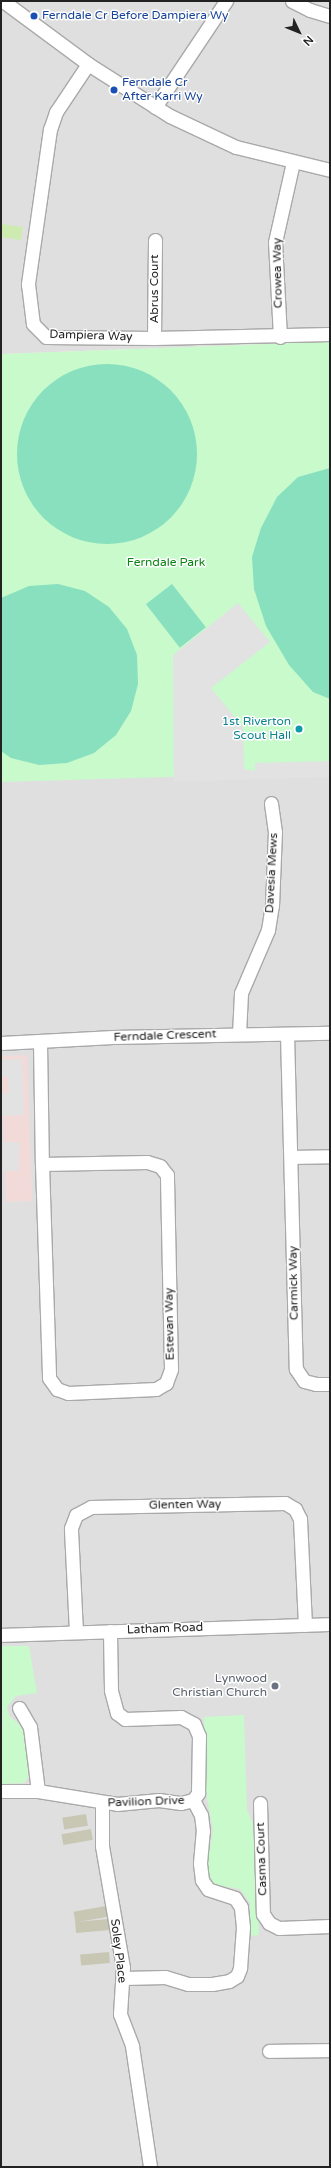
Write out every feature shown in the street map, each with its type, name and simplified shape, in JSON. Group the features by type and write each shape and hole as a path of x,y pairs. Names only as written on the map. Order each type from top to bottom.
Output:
{"street":[{"path":"292,1 310,10 330,16"},
{"path":"155,107 222,2"},
{"path":"4,3 88,64 155,107 236,147 330,170"},
{"name":"Dampiera Way","path":"88,64 56,112 50,129 28,284 33,324 46,337 280,337 330,334"},
{"name":"Crowea Way","path":"280,337 275,242 293,162"},
{"name":"Abrus Court","path":"154,338 155,240"},
{"name":"Davesia Mews","path":"239,1034 241,993 268,930 272,906 275,832 271,803"},
{"name":"Ferndale Crescent","path":"1,1043 239,1034 330,1033"},
{"name":"Carmick Way","path":"287,1034 296,1369 304,1381 316,1384 330,1384"},
{"name":"Estevan Way","path":"40,1042 42,1164 49,1378 57,1389 68,1393 156,1389 166,1383 171,1369 166,1175 160,1166 147,1162 42,1164"},
{"path":"291,1157 330,1156"},
{"name":"Glenten Way","path":"76,1632 71,1528 76,1515 91,1507 285,1503 295,1509 300,1519 305,1625"},
{"name":"Latham Road","path":"1,1634 330,1624"},
{"name":"Pavilion Drive","path":"1,1791 38,1791 102,1803 137,1804 159,1800 181,1803 193,1800 198,1793 200,1784 197,1729 188,1719 134,1720 120,1716 114,1706 111,1690 110,1631"},
{"path":"19,1708 30,1727 38,1791"},
{"path":"124,1978 165,1977 188,1984 212,1984 229,1981 237,1976 240,1968 243,1927 241,1907 236,1898 208,1889 202,1880 200,1863 203,1831 201,1815 193,1800"},
{"name":"Soley Place","path":"102,1803 102,1846 124,1978 120,2014 132,2046 150,2167"},
{"name":"Casma Court","path":"260,1803 263,1914 269,1923 279,1928 330,1926"},
{"path":"269,2051 330,2050"}],"shaded area":[{"path":"1,1 330,1 330,339 322,342 1,354"},
{"path":"238,603 270,642 211,688 243,727 244,769 255,771 255,763 330,761 330,777 174,782 173,655"},
{"path":"1,772 330,772 330,2167 1,2167"},
{"path":"27,1055 32,1201 6,1202 1,1056"},
{"path":"22,1059 24,1115 2,1116 1,1093 9,1093 8,1077 1,1077 1,1060"},
{"path":"3,1142 19,1142 19,1171 3,1171"},
{"path":"86,1814 88,1826 64,1830 62,1818"},
{"path":"91,1829 93,1840 63,1845 61,1834"},
{"path":"106,1906 108,1917 75,1923 74,1912"},
{"path":"109,1919 110,1930 76,1933 75,1922"},
{"path":"109,1952 110,1963 81,1965 80,1955"}],"green space":[{"path":"1,224 23,227 21,240 1,237"},
{"name":"Ferndale Park","path":"330,339 330,772 1,782 1,354 322,342"},
{"path":"98,364 116,364 141,371 157,379 171,390 182,404 190,420 197,445 197,463 190,488 182,504 171,518 157,529 133,540 116,544 98,544 81,540 57,529 37,511 32,504 21,480 17,463 17,445 21,428 32,404 50,384 57,379 81,368"},
{"path":"330,468 330,699 313,692 289,665 266,626 254,589 252,557 261,528 277,497 298,477"},
{"path":"58,584 85,591 109,607 127,629 137,655 138,684 131,711 116,735 94,753 67,763 39,765 11,758 1,751 1,598 29,586"},
{"path":"172,584 206,627 180,648 146,604"},
{"path":"1,1646 29,1646 37,1693 16,1696 7,1707 10,1717 22,1726 24,1732 30,1775 24,1783 1,1784"},
{"path":"244,1715 247,1809 255,1830 259,1935 250,1936 250,1903 240,1889 214,1885 209,1878 208,1859 213,1831 206,1792 204,1717"}],"place":[{"name":"Ferndale Cr Before Dampiera Wy","path":"34,16"},
{"name":"Ferndale Cr After Karri Wy","path":"114,90"},
{"name":"1st Riverton Scout Hall","path":"299,729"},
{"name":"Lynwood Christian Church","path":"275,1686"}]}
